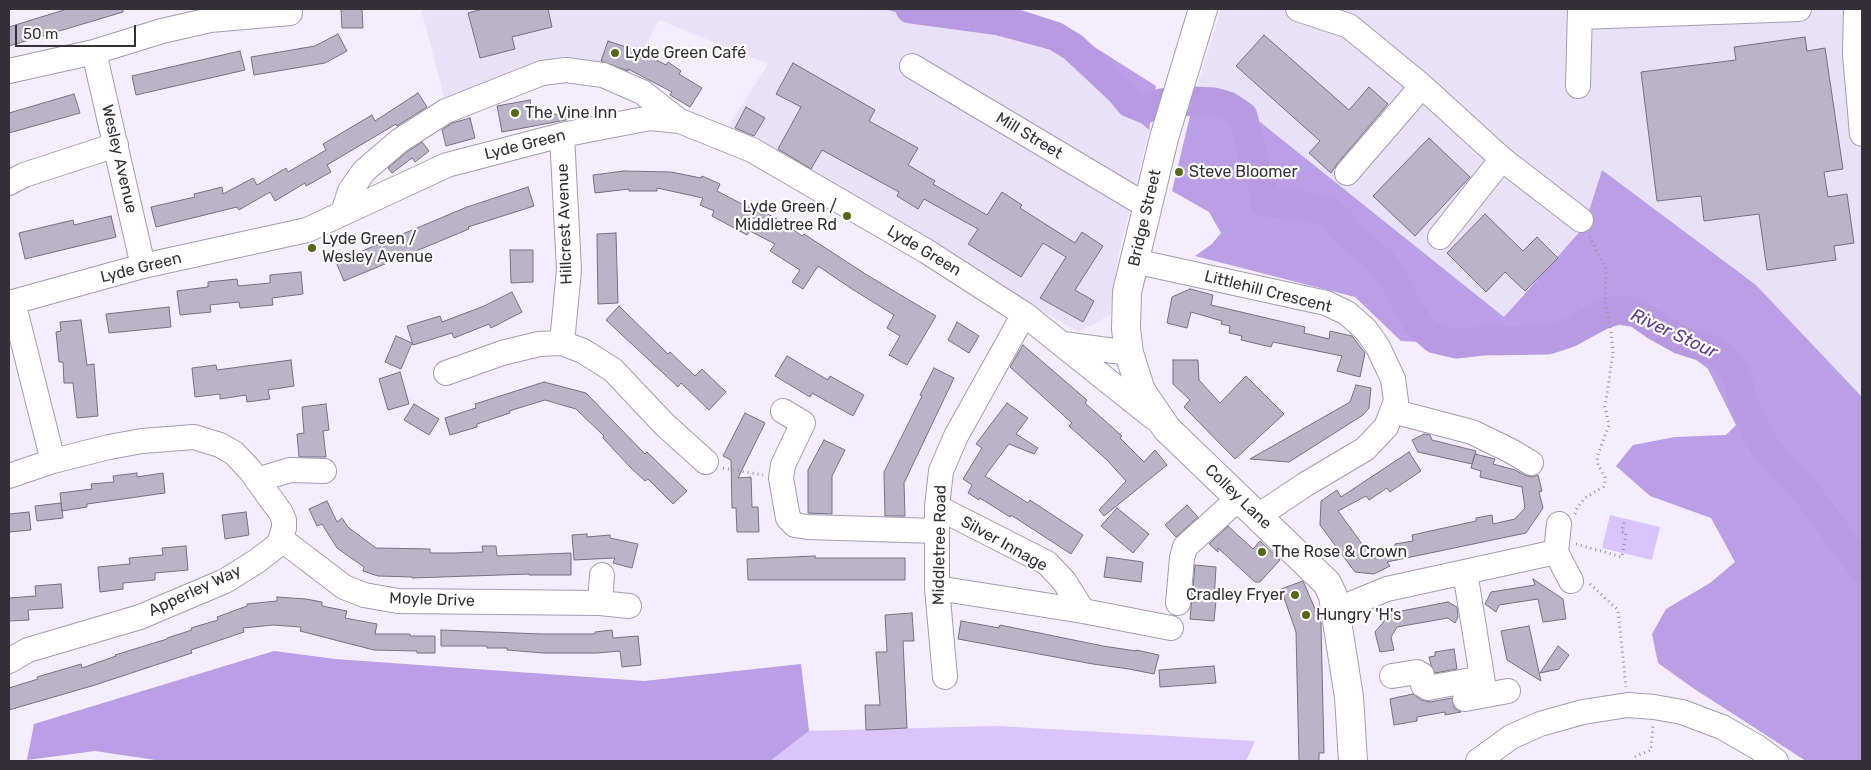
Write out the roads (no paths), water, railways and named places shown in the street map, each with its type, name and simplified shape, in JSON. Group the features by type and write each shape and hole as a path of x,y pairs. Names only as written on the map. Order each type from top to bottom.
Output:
{"main road":[{"name":"Bridge Street","path":"1129,353 1126,329 1127,292 1164,138 1203,9"},
{"name":"Colley Lane","path":"1129,353 1141,391 1167,428 1327,582 1334,596 1349,697 1353,761"}],"street":[{"path":"1298,9 1349,26 1422,86 1502,159 1585,227"},
{"path":"1578,86 1580,13 1799,9"},
{"path":"1856,9 1855,55 1862,134"},
{"path":"9,71 94,52 162,31 210,20 290,13"},
{"name":"Wesley Avenue","path":"94,52 143,266"},
{"name":"Mill Street","path":"912,66 1147,206"},
{"path":"343,214 350,191 364,171 399,141 446,112 542,73 566,70 603,75 642,92 680,122"},
{"path":"1347,173 1422,86"},
{"name":"Lyde Green","path":"11,302 143,266 307,230 447,165 562,135 650,118 680,122 752,150 926,251 1024,314 1167,428"},
{"name":"Hillcrest Avenue","path":"562,135 569,270 562,343"},
{"path":"9,183 24,175 116,145"},
{"path":"1440,237 1502,159"},
{"name":"Littlehill Crescent","path":"1134,261 1326,303 1347,313 1366,330 1378,346 1393,379 1396,401 1386,427 1365,449 1306,484 1249,507 1185,548 1182,558 1178,603"},
{"path":"11,302 53,461"},
{"name":"Middletree Road","path":"945,677 937,588 937,507 941,471 946,456 1024,314"},
{"path":"446,373 502,353 539,344 562,343 583,351 613,370 664,424 706,462"},
{"name":"Lyde Green","path":"1063,344 1129,353"},
{"path":"1392,411 1472,432 1511,450 1530,463"},
{"path":"802,421 783,465 781,478 788,518 795,524 807,528 937,531"},
{"path":"9,476 53,461 142,441 194,437 234,453 281,513 284,520 281,539"},
{"path":"257,480 290,470 324,470"},
{"name":"Silver Innage","path":"937,507 1047,563 1064,581 1083,611"},
{"name":"Moyle Drive","path":"281,539 338,583 364,595 398,601 629,606"},
{"name":"Apperley Way","path":"9,661 28,650 140,617 225,581 257,561 279,544 281,539"},
{"path":"1336,610 1387,589 1465,572 1557,540 1571,581"},
{"path":"1465,572 1478,691"},
{"path":"600,604 602,575"},
{"path":"937,588 1083,611 1149,614 1171,628"},
{"path":"1392,676 1417,672 1422,676 1423,685 1428,688 1508,691"},
{"path":"1478,761 1511,737 1540,724 1582,712 1628,705 1654,706 1682,712 1722,727 1757,747 1776,761"}],"waterway":[{"name":"River Stour","path":"910,9 999,21 1055,36 1073,47 1121,92 1130,103 1145,109 1161,103 1193,101 1214,102 1228,106 1243,116 1256,171 1262,181 1265,202 1300,205 1328,211 1340,220 1341,227 1350,237 1382,262 1400,290 1408,309 1421,327 1435,339 1456,344 1483,341 1548,340 1569,333 1602,315 1618,310 1637,313 1681,340 1709,349 1725,358 1737,376 1744,404 1761,441 1812,500 1862,568"}],"place":[{"name":"Lyde Green Café","path":"615,53"},
{"name":"The Vine Inn","path":"515,113"},
{"name":"Steve Bloomer","path":"1179,172"},
{"name":"Lyde Green / Middletree Rd","path":"847,216"},
{"name":"Lyde Green / Wesley Avenue","path":"312,248"},
{"name":"The Rose & Crown","path":"1262,552"},
{"name":"Cradley Fryer","path":"1295,595"},
{"name":"Hungry 'H's","path":"1306,615"}]}
